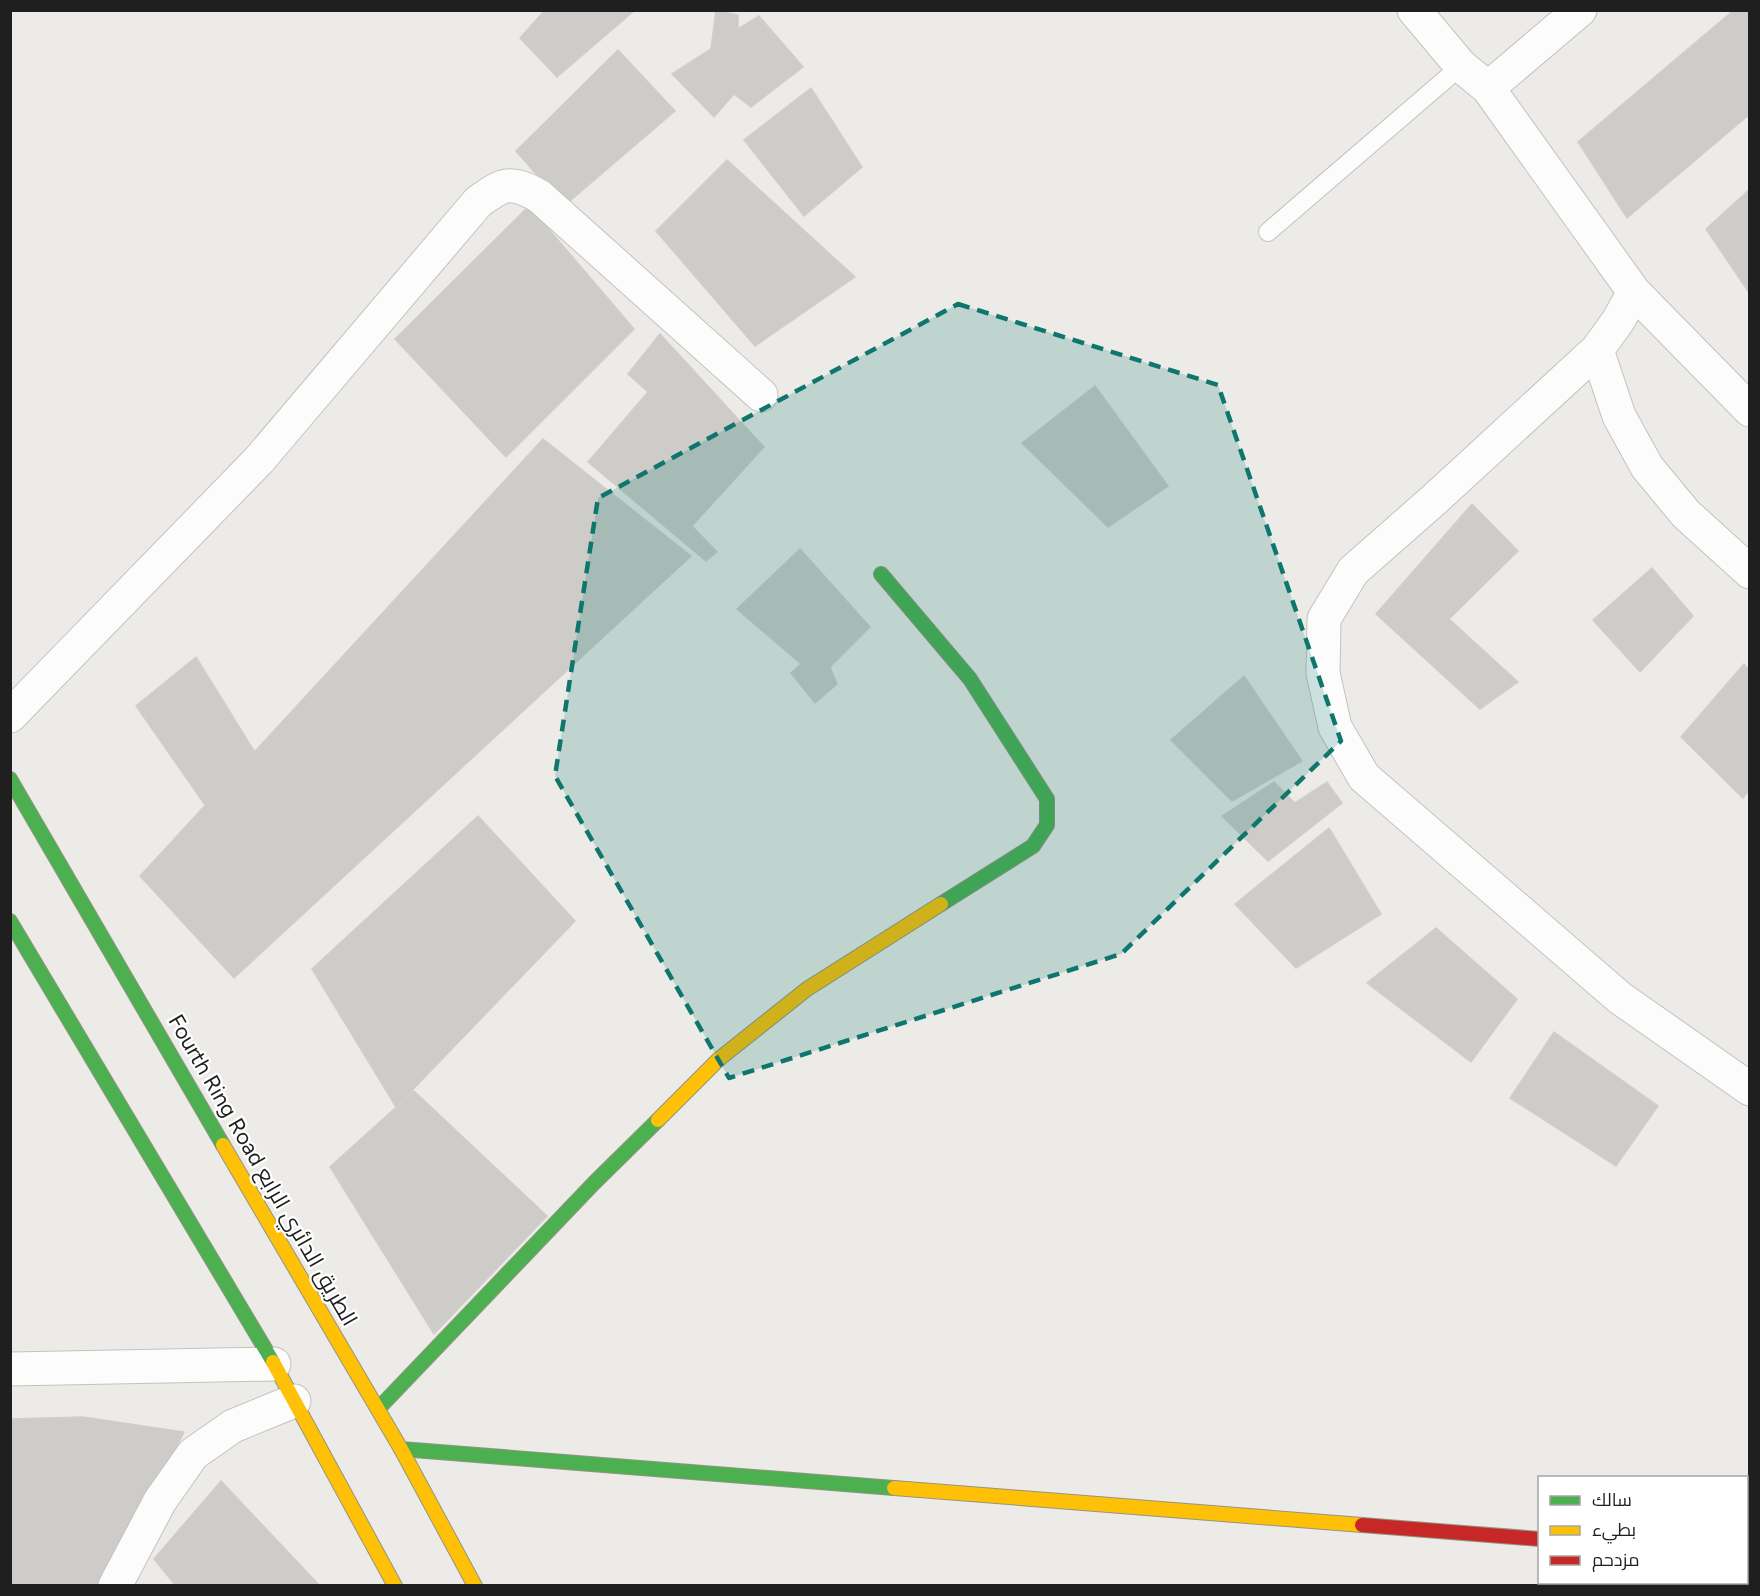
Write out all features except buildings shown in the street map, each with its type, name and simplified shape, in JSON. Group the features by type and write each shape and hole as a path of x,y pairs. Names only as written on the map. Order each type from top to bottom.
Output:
{"street":[{"path":"1414,10 1461,66 1488,88 1634,292 1749,410"},
{"path":"1488,88 1580,10"},
{"path":"10,716 259,460 478,202 500,186 521,186 539,196 761,395"},
{"path":"1634,292 1618,321 1597,350 1353,571 1324,619 1323,673 1335,727 1365,777 1620,998 1749,1089"},
{"path":"1597,350 1619,416 1647,467 1686,514 1749,572"},
{"path":"378,1409 594,1183 719,1059 807,989 1034,846 1047,825 1047,799 970,679 881,574"},
{"name":"Fourth Ring Road الطريق الدائري الرابع","path":"10,778 401,1449 474,1586"},
{"path":"10,921 274,1364 395,1586"},
{"path":"10,1369 274,1364"},
{"path":"115,1586 160,1501 193,1455 232,1426 294,1401"},
{"path":"401,1449 1538,1539"}],"lane":[{"path":"1268,232 1461,66"}],"highlighted area":[{"path":"958,304 1218,385 1341,741 1121,954 729,1078 555,776 598,498"}],"traffic: fast":[{"path":"881,574 970,679 1047,799 1047,825 1033,846 941,904"},
{"path":"10,779 223,1145"},
{"path":"10,921 273,1362"},
{"path":"378,1409 594,1183 658,1120"},
{"path":"401,1449 894,1488"}],"traffic: slow":[{"path":"658,1120 719,1059 807,989 941,904"},
{"path":"223,1145 401,1449 475,1586"},
{"path":"273,1362 395,1586"},
{"path":"894,1488 1362,1525"}],"traffic: jam":[{"path":"1362,1525 1538,1539"}]}
